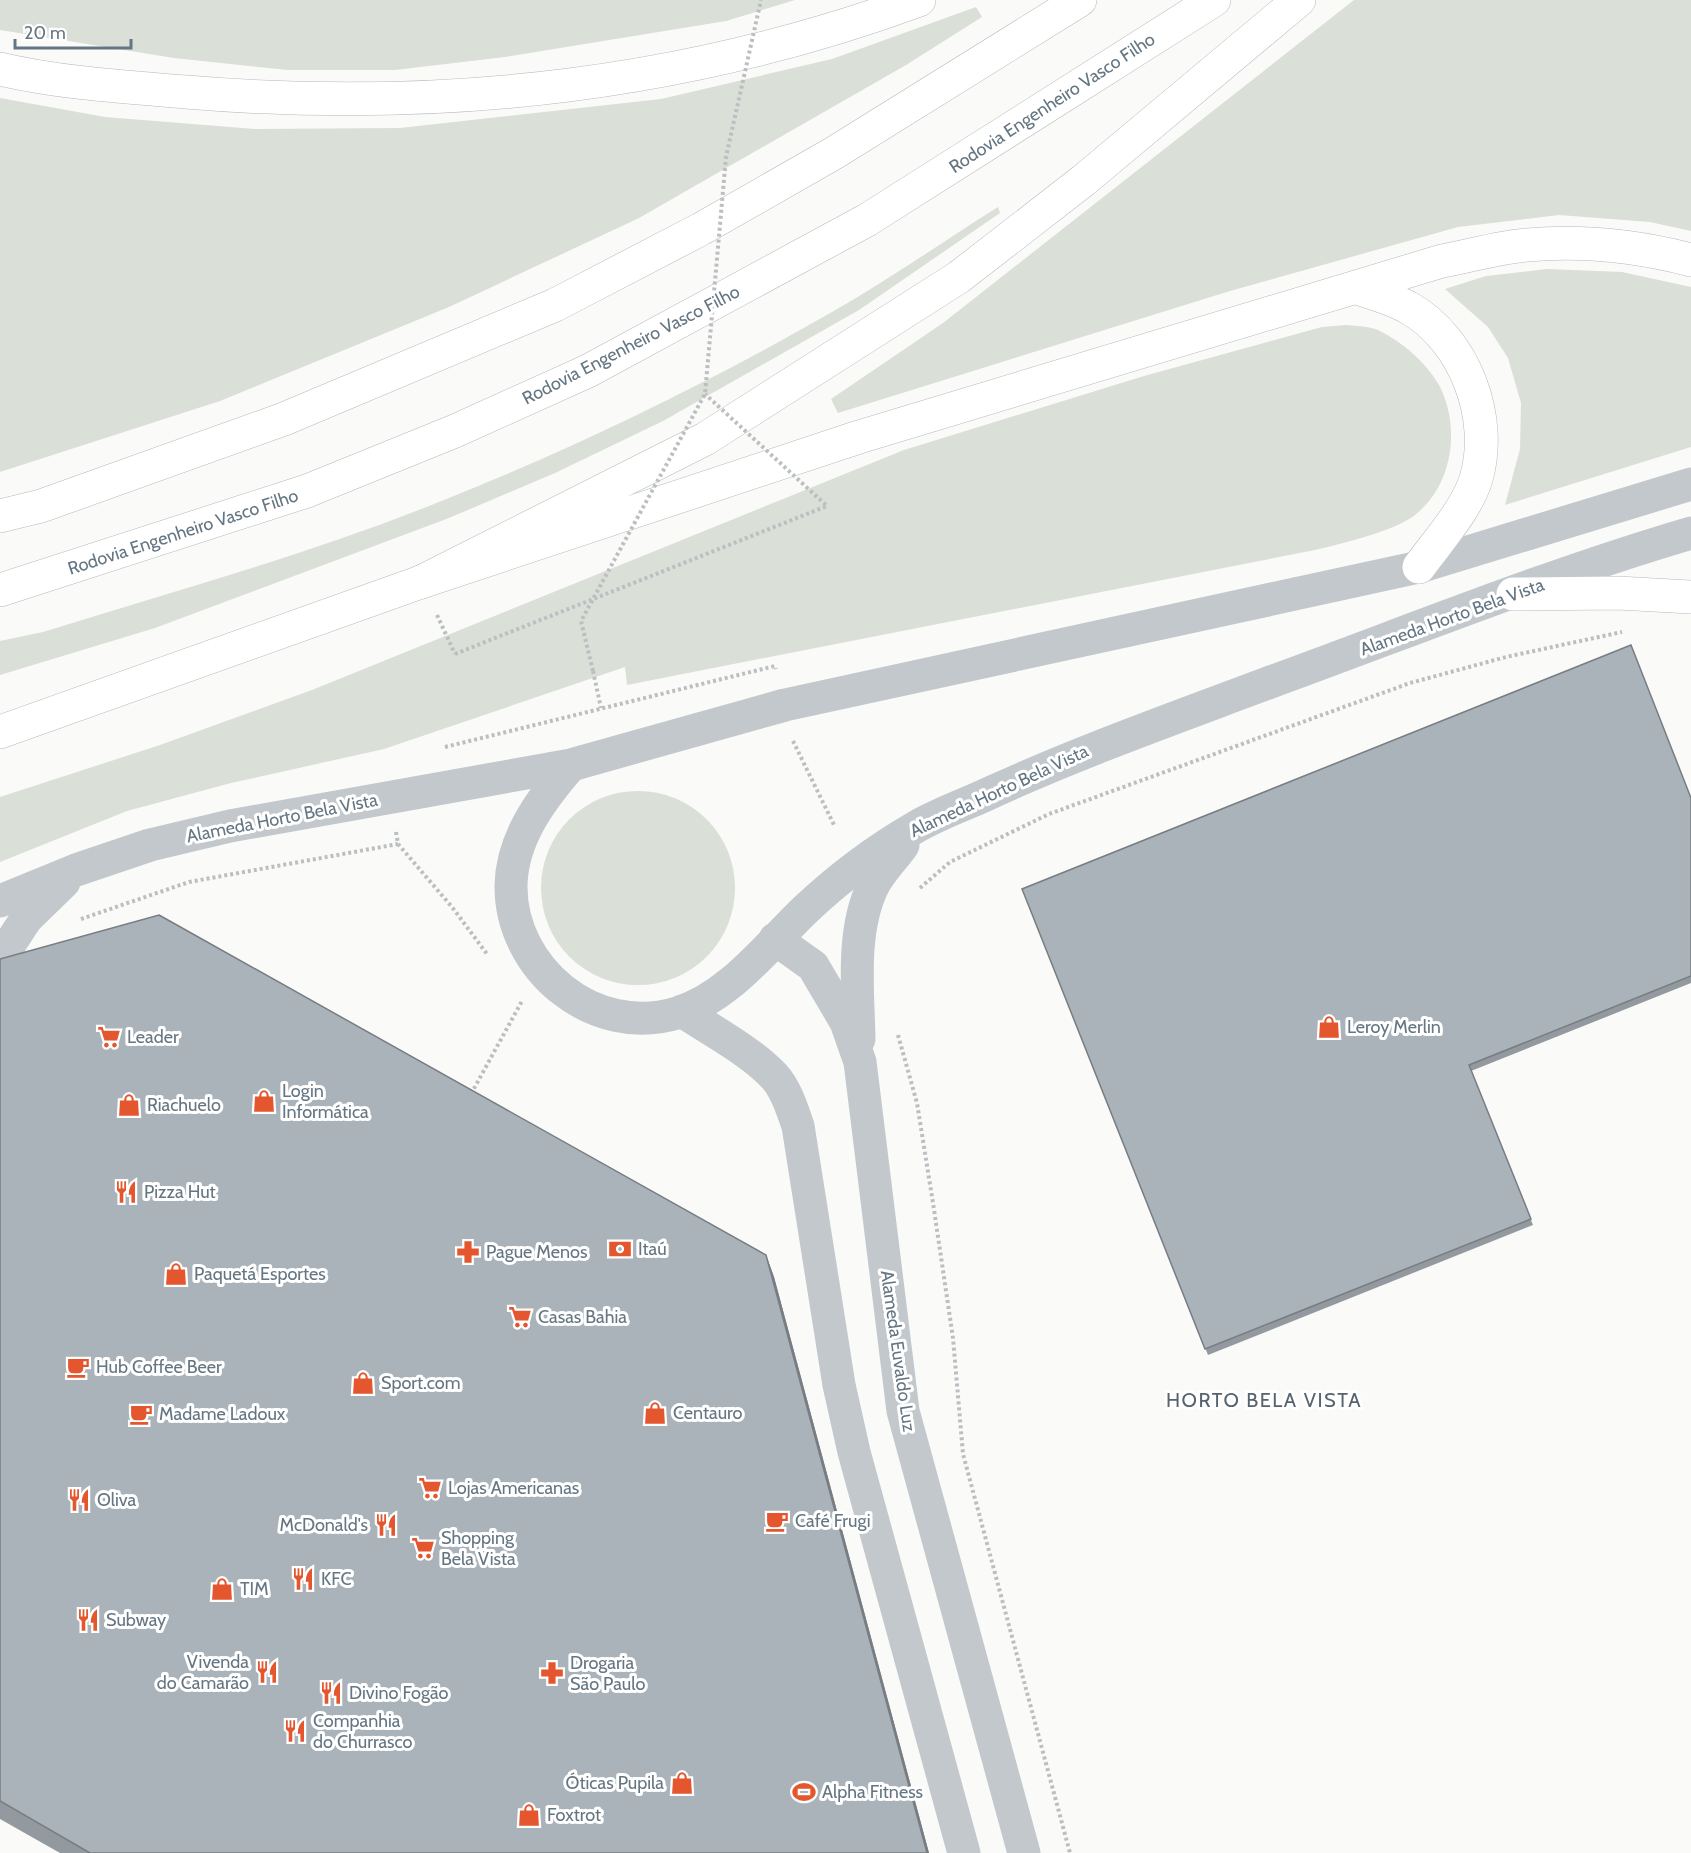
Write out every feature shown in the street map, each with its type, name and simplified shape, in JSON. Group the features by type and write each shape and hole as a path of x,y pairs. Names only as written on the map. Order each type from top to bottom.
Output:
{"main road":[{"path":"0,69 140,88 267,99 380,101 497,93 596,82 704,63 823,34 919,0"},
{"path":"0,516 41,506 284,419 555,305 701,229 834,153 1080,0"},
{"name":"Rodovia Engenheiro Vasco Filho","path":"0,590 307,491 455,431 588,371 867,220 1214,0"},
{"path":"421,582 705,439 959,277 1084,180 1299,0"},
{"path":"0,732 421,582 859,437 1442,261 1525,245 1598,242 1658,251 1691,260"},
{"path":"1358,288 1409,308 1439,333 1451,348 1474,389 1483,435 1476,480 1455,517 1419,567"},
{"path":"1513,594 1618,593 1691,597"}],"street":[{"name":"Alameda Horto Bela Vista","path":"0,901 76,870 150,845 230,826 571,765 784,705 1419,567 1691,484"},
{"name":"Alameda Horto Bela Vista","path":"571,765 543,800 518,844 511,884 516,924 533,960 560,990 594,1010 634,1018 682,1011 710,998 751,964 842,877 917,826 1077,753 1513,594 1691,533"},
{"path":"860,1062 858,982 864,914 873,886 917,826"},
{"path":"0,958 26,919 76,870"},
{"name":"Alameda Euvaldo Luz","path":"775,939 813,966 846,1022 860,1062 903,1411 1024,1853"},
{"path":"682,1011 774,1076 788,1096 798,1125 839,1385 854,1452 964,1853"}],"path":[{"path":"601,708 581,621 705,394 726,157 761,0"},
{"path":"455,654 826,506 705,394"},
{"path":"916,892 950,862 1060,810 1410,683 1506,657 1623,632"},
{"path":"441,749 775,666 794,741 835,827"},
{"path":"70,922 189,882 398,844 452,907 494,964"},
{"path":"470,1095 522,1001 515,992"},
{"path":"896,1023 917,1103 933,1203 952,1338 963,1454 1070,1853"}],"shaded area":[{"path":"0,0 795,0 726,21 505,57 395,70 288,70 174,58 0,30"},
{"path":"1354,0 1691,0 1691,231 1650,222 1559,215 1458,227 1230,291 838,413 831,399 943,323"},
{"path":"976,7 982,17 906,65 639,218 449,307 220,401 0,472 0,98 105,117 255,129 400,128 661,99 832,59"},
{"path":"998,207 1000,213 859,310 663,421 555,473 449,518 155,628 0,675 0,641 43,632 345,537 444,500 600,432 702,383 802,329 870,290"},
{"path":"1547,269 1622,272 1691,287 1691,447 1505,505 1520,449 1521,403 1508,358 1488,327 1445,289 1486,276"},
{"path":"1346,325 1374,329 1404,346 1433,376 1446,401 1451,437 1450,455 1445,472 1428,503 1415,515 1394,526 1315,550 627,685 625,667 384,749 231,783 127,811 0,862 0,797 160,745 312,690 904,450 1144,376 1322,327"},
{"path":"638,791 666,795 684,803 699,813 713,827 731,860 735,888 731,916 723,934 713,949 699,963 666,981 638,985 610,981 592,973 577,963 563,949 545,916 541,888 545,860 553,842 563,827 577,813 610,795"}],"building":[{"name":"Leroy Merlin","path":"1631,645 1691,798 1691,976 1469,1065 1531,1219 1205,1349 1022,889"},
{"name":"Shopping Bela Vista","path":"159,915 766,1255 927,1853 90,1853 0,1801 0,959"}],"place":[{"name":"Leroy Merlin","path":"1329,1027"},
{"name":"Leader","path":"109,1037"},
{"name":"Login Informática","path":"264,1101"},
{"name":"Riachuelo","path":"129,1105"},
{"name":"Pizza Hut","path":"126,1192"},
{"name":"Itaú","path":"620,1249"},
{"name":"Pague Menos","path":"468,1252"},
{"name":"Paquetá Esportes","path":"176,1274"},
{"name":"Casas Bahia","path":"520,1317"},
{"name":"Hub Coffee Beer","path":"78,1367"},
{"name":"Sport.com","path":"363,1383"},
{"name":"Centauro","path":"655,1413"},
{"name":"Madame Ladoux","path":"141,1414"},
{"name":"Lojas Americanas","path":"430,1488"},
{"name":"Oliva","path":"79,1500"},
{"name":"Café Frugi","path":"777,1521"},
{"name":"McDonald's","path":"386,1525"},
{"name":"Shopping Bela Vista","path":"423,1548"},
{"name":"KFC","path":"303,1579"},
{"name":"TIM","path":"222,1589"},
{"name":"Subway","path":"88,1620"},
{"name":"Vivenda do Camarão","path":"267,1672"},
{"name":"Drogaria São Paulo","path":"552,1673"},
{"name":"Divino Fogão","path":"331,1693"},
{"name":"Companhia do Churrasco","path":"295,1731"},
{"name":"Óticas Pupila","path":"682,1783"},
{"name":"Alpha Fitness","path":"804,1792"},
{"name":"Foxtrot","path":"529,1815"}],"district":[{"name":"HORTO BELA VISTA","path":"1264,1400"}]}
